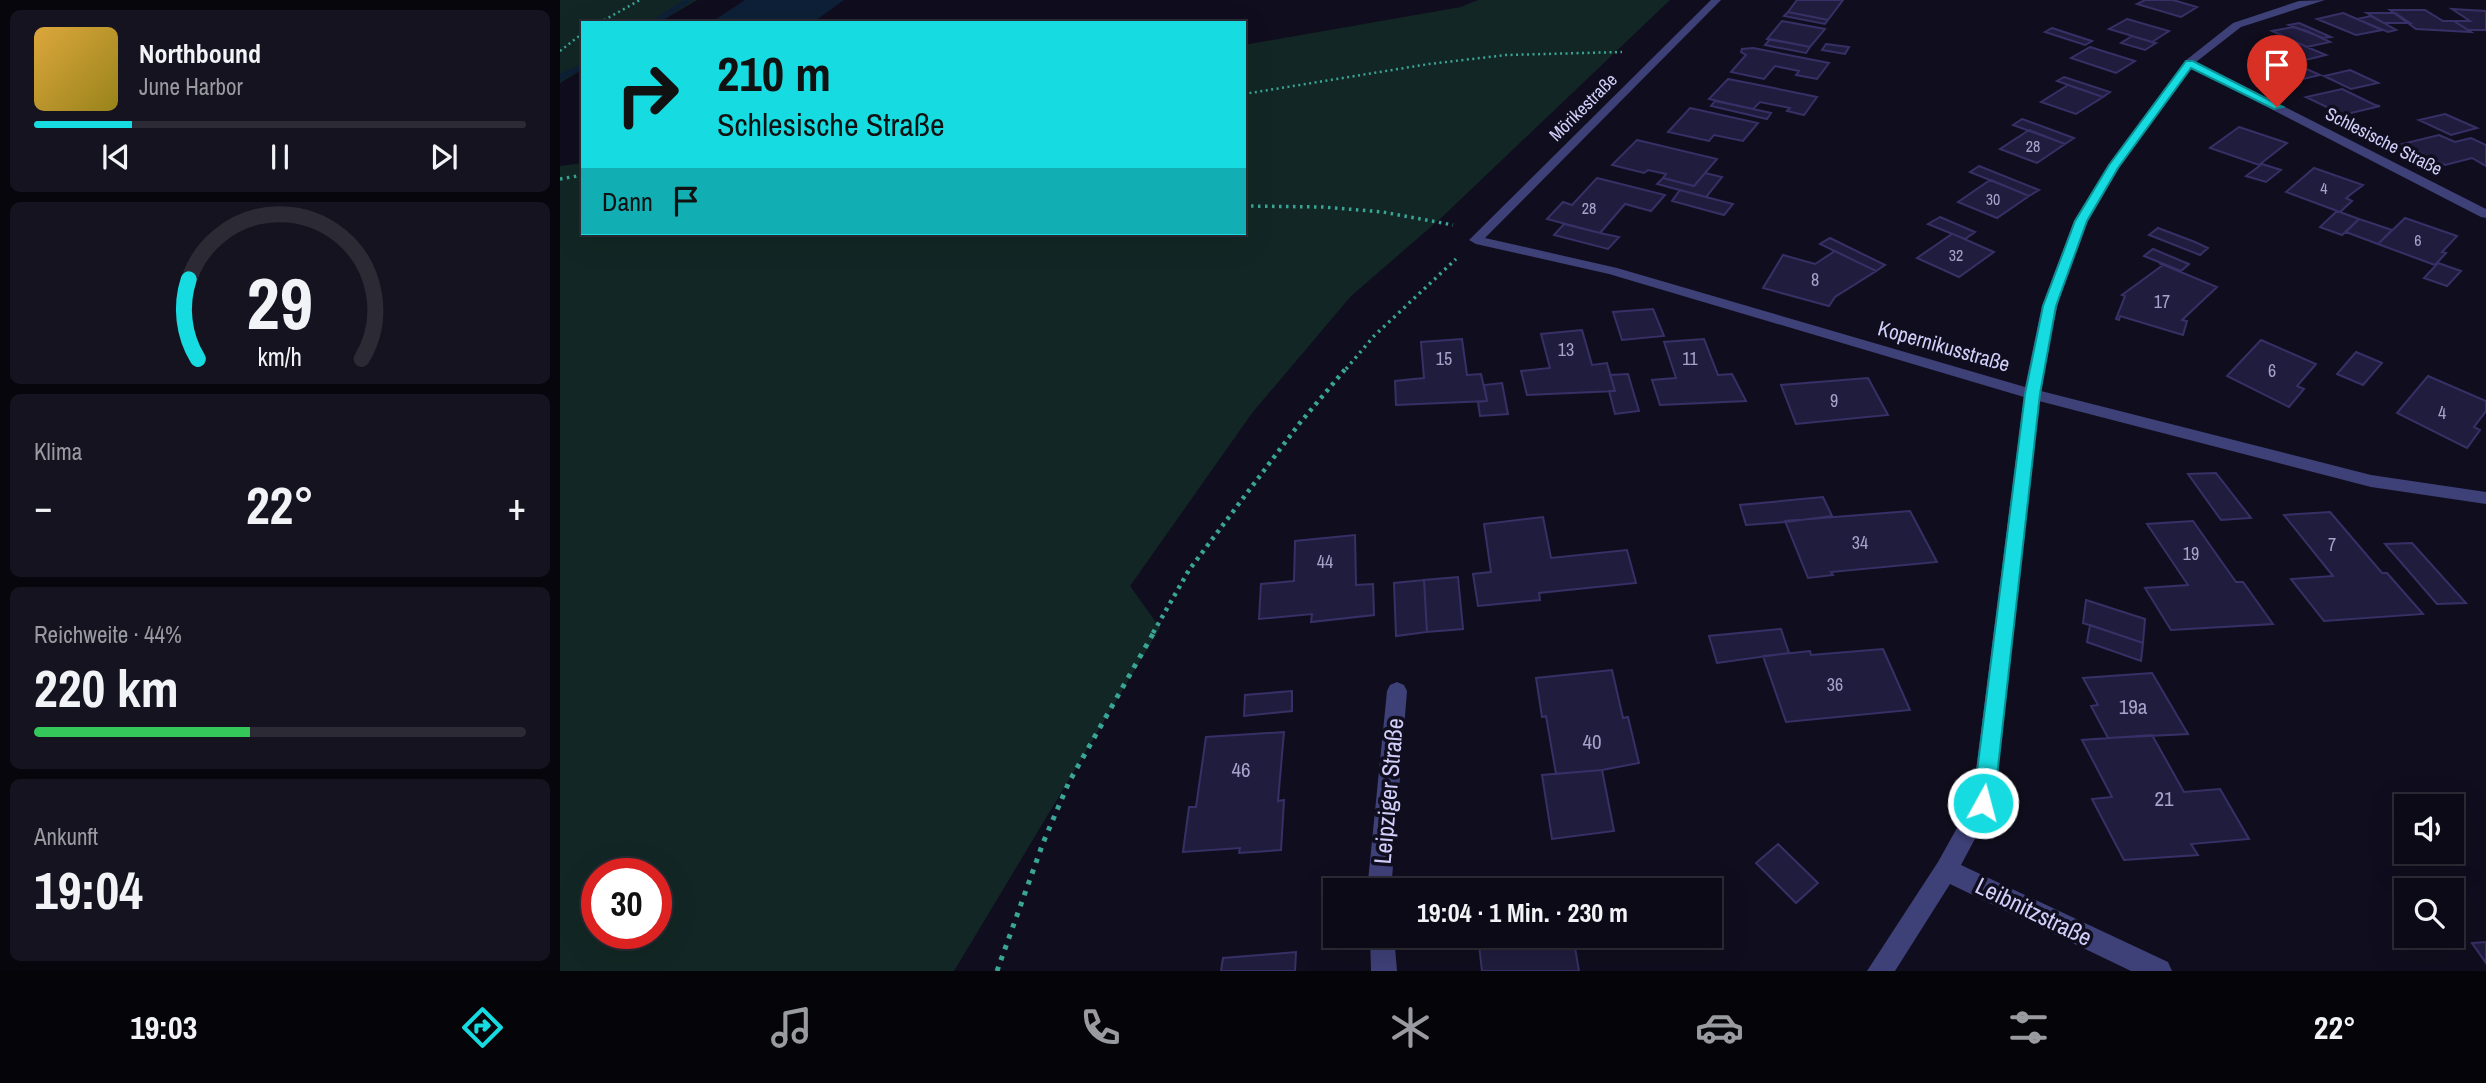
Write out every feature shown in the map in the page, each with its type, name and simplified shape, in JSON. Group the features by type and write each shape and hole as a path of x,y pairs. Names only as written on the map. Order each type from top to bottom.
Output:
{"street":[{"name":"Mörikestraße","path":"1480,236 1716,0"},
{"path":"1880,971 1946,870 1983,803 2032,394 2049,306 2081,221 2113,168 2189,63 2237,25 2302,3 2320,0"},
{"name":"Schlesische Straße","path":"2189,63 2486,214"},
{"name":"Kopernikusstraße","path":"1480,236 1612,271 2032,394 2371,481 2486,498"},
{"name":"Leipziger Straße","path":"1380,878 1397,691"},
{"name":"Leibnitzstraße","path":"1946,870 2159,971"},
{"path":"1383,948 1384,971"}],"path":[{"path":"603,21 640,0"},
{"path":"560,51 581,35"},
{"path":"1246,94 1429,64 1506,55 1617,50 1653,62"},
{"path":"560,179 581,175"},
{"path":"1246,206 1323,207 1383,212 1480,236"},
{"path":"997,971 1029,878 1069,782 1189,570 1299,424 1374,336 1480,236"}],"green space":[{"path":"560,0 697,0 661,21 581,21 581,70 560,83"},
{"path":"1478,0 1670,0 1440,219 1351,296 1252,413 1130,586 1160,628 954,971 560,971 560,166 581,163 581,235 1246,235 1246,45 1461,7"}],"water":[{"path":"745,0 844,0 815,21 713,21"}],"building":[{"path":"1797,0 1843,0 1828,20 1788,12"},
{"path":"2145,0 2173,0 2197,7 2181,17 2137,4"},
{"path":"2452,9 2486,11 2486,30 2468,30 2454,21 2470,21"},
{"path":"2390,10 2425,10 2443,21 2454,21 2471,32 2416,29"},
{"path":"1788,12 1828,20 1825,24 1784,16"},
{"path":"2343,13 2382,30 2356,35 2317,19"},
{"path":"2367,13 2395,13 2410,23 2384,23"},
{"path":"2371,16 2396,30 2388,32 2357,19"},
{"path":"2127,19 2169,31 2152,42 2109,29"},
{"path":"1782,21 1825,29 1810,47 1767,39"},
{"path":"2299,23 2331,37 2323,38 2289,25"},
{"path":"2293,27 2330,42 2307,47 2272,31"},
{"path":"2052,28 2092,41 2085,45 2045,32"},
{"path":"2132,36 2156,43 2145,50 2121,43"},
{"path":"1770,39 1810,47 1806,53 1765,45"},
{"path":"2292,40 2326,55 2293,63 2260,47"},
{"path":"1826,44 1849,47 1845,54 1822,50"},
{"path":"2090,47 2135,61 2116,73 2071,58"},
{"path":"1753,48 1829,63 1817,79 1796,75 1799,71 1775,66 1764,79 1731,72 1746,55 1741,52 1742,49"},
{"path":"2291,61 2320,75 2290,82 2261,68"},
{"path":"2350,70 2378,83 2351,89 2324,76"},
{"path":"2064,77 2110,92 2103,97 2057,81"},
{"path":"1728,79 1817,97 1804,115 1787,111 1790,108 1760,102 1753,109 1709,99"},
{"path":"2068,85 2103,97 2076,114 2041,102"},
{"path":"2342,89 2380,106 2343,115 2306,97"},
{"path":"1715,101 1771,113 1767,119 1711,106"},
{"path":"1690,108 1758,123 1743,141 1714,135 1709,141 1668,132"},
{"path":"2445,114 2477,128 2451,135 2419,120"},
{"path":"2022,119 2074,138 2065,144 2013,125"},
{"path":"2239,127 2287,143 2259,165 2210,148"},
{"path":"2029,130 2065,144 2037,163 2000,149"},
{"path":"2439,135 2455,142 2471,138 2486,145 2486,166 2472,158 2445,165 2402,144"},
{"path":"1637,140 1717,159 1694,186 1663,178 1666,174 1648,170 1644,173 1612,165"},
{"path":"2262,164 2281,170 2266,182 2246,176"},
{"path":"1979,166 2039,190 2029,196 1970,172"},
{"path":"2314,168 2363,185 2346,198 2352,201 2340,212 2286,192"},
{"path":"1705,173 1722,177 1706,197 1657,184 1663,178 1694,186"},
{"path":"1597,178 1665,195 1651,211 1625,204 1600,233 1547,219 1563,202 1572,205"},
{"path":"1990,180 2029,196 1997,218 1958,202"},
{"path":"1680,190 1733,204 1724,215 1672,201"},
{"path":"2337,211 2359,219 2342,235 2320,227"},
{"path":"1940,217 1975,232 1965,239 1928,224"},
{"path":"2405,218 2457,236 2442,252 2446,253 2435,265 2378,244"},
{"path":"2359,219 2392,230 2378,244 2346,232"},
{"path":"1564,224 1619,237 1608,249 1554,235"},
{"path":"2158,228 2208,248 2200,255 2149,235"},
{"path":"1952,234 1994,252 1959,277 1917,258"},
{"path":"1830,238 1885,265 1876,271 1820,244"},
{"path":"2153,249 2189,264 2181,271 2144,256"},
{"path":"1835,251 1876,271 1835,297 1829,306 1763,288 1783,255 1815,264"},
{"path":"2159,263 2217,287 2182,320 2187,321 2183,335 2120,316 2119,320 2116,319 2125,296 2122,295 2163,265"},
{"path":"2438,263 2461,271 2447,286 2424,278"},
{"path":"1653,309 1664,336 1622,340 1613,312"},
{"path":"1582,330 1592,365 1607,363 1615,391 1527,395 1521,371 1550,368 1541,334"},
{"path":"1462,339 1467,375 1481,374 1487,401 1396,405 1395,381 1424,378 1421,342"},
{"path":"1704,339 1718,375 1732,374 1746,401 1660,405 1652,380 1676,378 1664,342"},
{"path":"2261,340 2316,364 2297,386 2304,389 2289,407 2227,376"},
{"path":"2356,352 2382,363 2363,385 2337,374"},
{"path":"1628,374 1639,411 1615,414 1609,391 1615,391 1610,375"},
{"path":"2428,376 2486,401 2486,411 2474,427 2480,430 2467,448 2397,413"},
{"path":"1868,378 1888,415 1796,424 1781,385"},
{"path":"1502,383 1508,414 1480,416 1478,402 1487,401 1484,385"},
{"path":"2216,473 2251,518 2221,520 2188,474"},
{"path":"1823,497 1832,516 1786,522 1746,525 1740,505"},
{"path":"1910,511 1937,562 1831,572 1833,575 1808,578 1785,521"},
{"path":"2330,512 2382,573 2387,573 2423,614 2324,621 2291,579 2333,576 2284,515"},
{"path":"1543,517 1551,558 1627,550 1636,583 1539,593 1540,600 1478,606 1473,574 1491,572 1484,524"},
{"path":"2193,521 2236,582 2243,582 2273,624 2171,630 2145,588 2188,585 2147,524"},
{"path":"1355,535 1356,585 1373,584 1374,615 1311,622 1312,614 1259,619 1261,584 1294,581 1295,541"},
{"path":"2412,543 2466,603 2437,604 2385,544"},
{"path":"1458,577 1463,629 1427,632 1424,580"},
{"path":"1424,580 1427,632 1396,636 1394,583"},
{"path":"2086,600 2145,619 2143,643 2083,623"},
{"path":"2090,625 2143,643 2141,661 2087,642"},
{"path":"1781,629 1789,653 1717,663 1709,636"},
{"path":"1883,649 1910,710 1786,722 1763,656 1810,651 1811,655"},
{"path":"1612,670 1623,718 1628,717 1639,763 1556,774 1536,678"},
{"path":"2152,673 2188,734 2108,738 2091,706 2098,705 2083,678"},
{"path":"1292,691 1292,711 1244,716 1245,695"},
{"path":"1284,732 1278,801 1284,800 1281,850 1239,853 1240,848 1183,852 1189,807 1196,807 1206,737"},
{"path":"2152,735 2184,792 2220,789 2249,839 2191,844 2198,855 2124,860 2092,799 2112,797 2082,740"},
{"path":"1602,770 1614,831 1552,839 1542,775"},
{"path":"1778,844 1818,883 1796,903 1756,863"},
{"path":"2486,942 2486,963 2472,943"},
{"path":"1479,948 1575,948 1579,971 1482,971"},
{"path":"1296,952 1295,971 1221,971 1223,958"}],"waterway":[{"path":"655,21 689,0"},
{"path":"560,78 581,66"}],"route":[{"path":"1983,803 2032,394 2049,306 2081,221 2113,168 2189,63 2277,107"}]}
